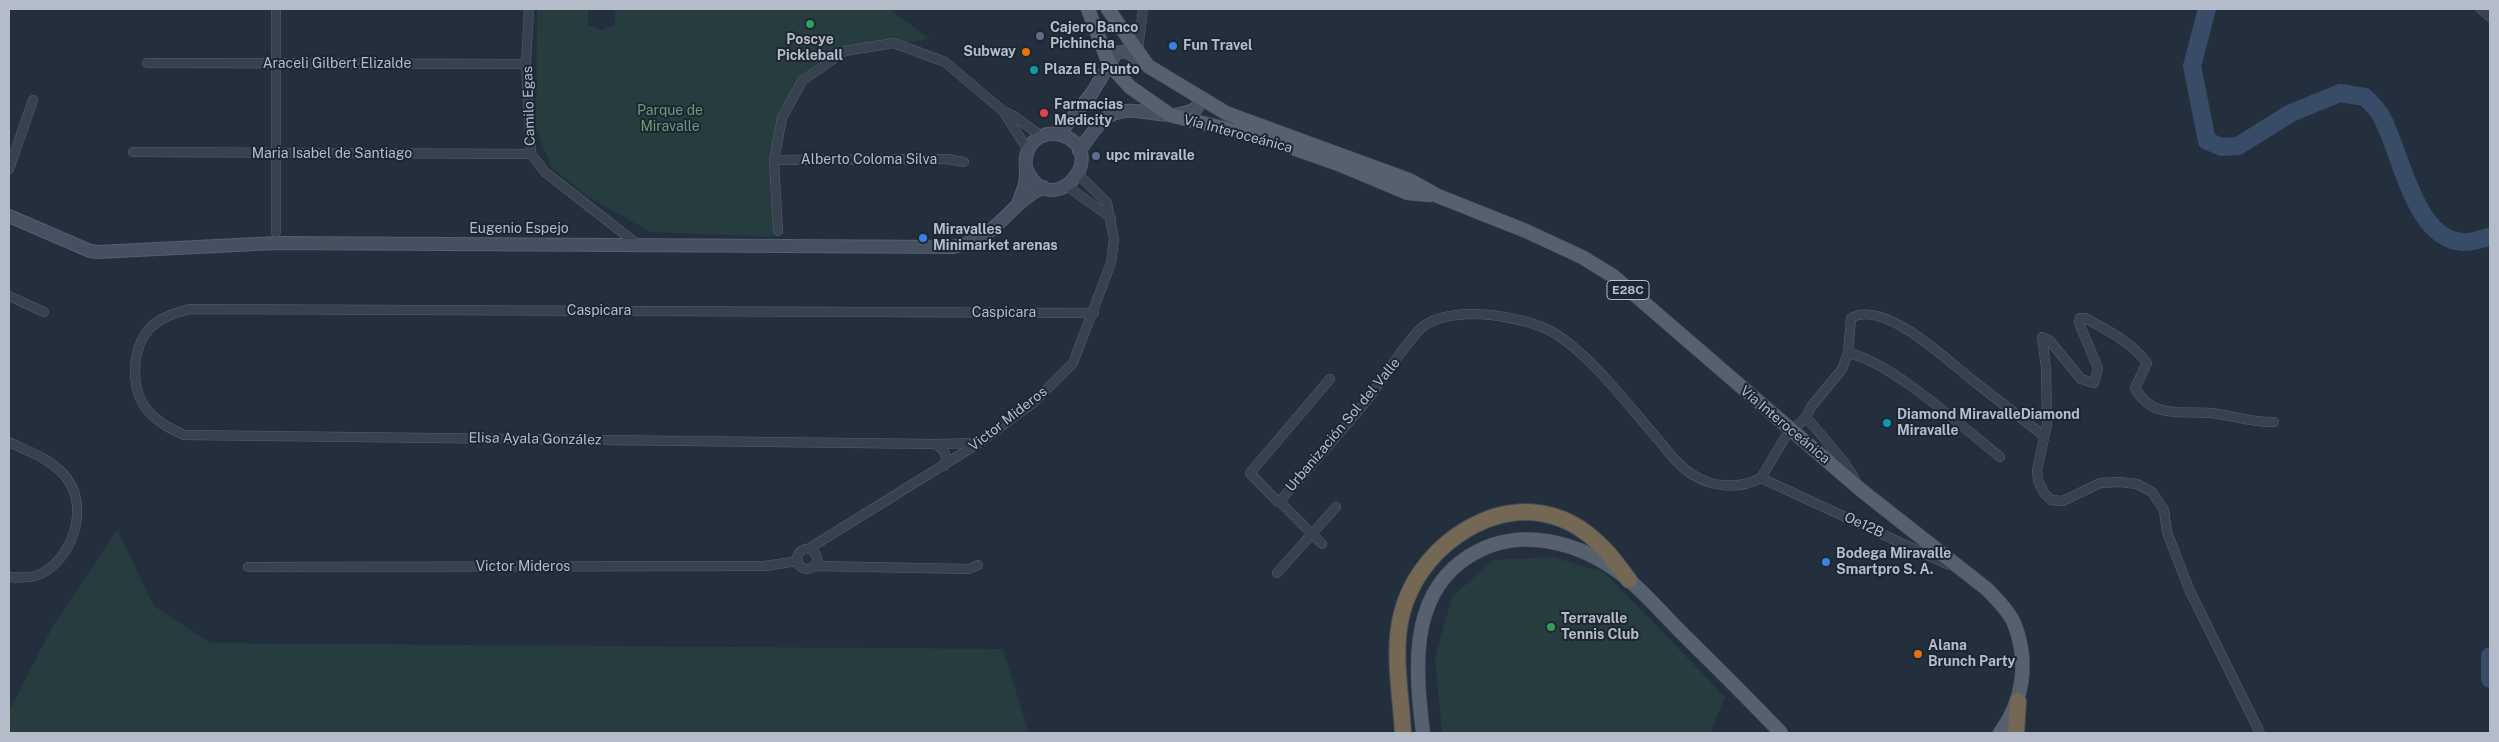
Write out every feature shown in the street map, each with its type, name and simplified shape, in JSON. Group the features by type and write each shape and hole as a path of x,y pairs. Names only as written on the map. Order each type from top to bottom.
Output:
{"highway":[{"path":"1403,733 1398,660 1401,613 1408,592 1428,563 1449,541 1466,529 1478,522 1503,513 1519,511 1551,516 1573,526 1592,538 1605,550 1628,580"},
{"path":"2016,733 2018,701"}],"main road":[{"name":"Vía Interoceánica","path":"1088,9 1109,64 1130,87 1170,115 1267,138 1341,165 1408,193 1438,196"},
{"name":"Vía Interoceánica","path":"1108,9 1148,66 1201,99 1226,112 1390,172 1438,196 1526,231 1582,256 1613,276 1861,490 1988,590 2013,622 2023,667 2018,701 2000,733"},
{"path":"1423,733 1418,683 1420,631 1435,591 1456,566 1485,548 1522,539 1539,539 1578,548 1628,580 1781,733"}],"street":[{"path":"276,9 274,154 276,232"},
{"name":"Camilo Egas","path":"529,9 526,64 531,154 545,172 637,244"},
{"path":"1138,50 1143,9"},
{"path":"2481,9 2490,17"},
{"path":"778,230 774,160 782,118 802,81 845,51 894,43 945,62 1003,111 1014,116 1041,136"},
{"path":"1059,134 1092,93 1116,54 1126,51 1148,66"},
{"name":"Araceli Gilbert Elizalde","path":"147,63 526,64"},
{"path":"1079,151 1102,121 1110,116 1130,110 1170,115 1196,109 1201,99"},
{"path":"9,169 33,100"},
{"path":"1003,111 1028,150"},
{"path":"1059,134 1075,143 1079,151 1081,167 1078,174 1067,186 1051,189 1043,187 1030,176 1026,168 1028,150 1041,136 1059,134"},
{"name":"Maria Isabel de Santiago","path":"133,152 531,154"},
{"name":"Alberto Coloma Silva","path":"774,160 947,159 964,162"},
{"name":"Eugenio Espejo","path":"1019,201 1025,182 1026,168"},
{"name":"Victor Mideros","path":"798,562 799,554 944,466 979,442 1034,402 1073,363 1094,313 1111,264 1114,239 1107,203 1078,174"},
{"path":"1067,186 1111,218"},
{"name":"Eugenio Espejo","path":"9,216 98,252 276,243 953,247 970,244 988,235 1019,201 1043,187"},
{"path":"9,296 44,312"},
{"name":"Caspicara","path":"135,365 139,344 149,328 167,316 190,309 1094,313"},
{"path":"1762,478 1791,428 1806,417 1811,407 1842,369 1848,353 1851,318 1864,313 1878,316 1933,347 2044,436"},
{"name":"Urbanización Sol del Valle","path":"1330,379 1250,473 1279,501 1367,401 1423,326 1445,318 1480,314 1523,322 1547,330 1563,340 1605,379 1676,460 1693,475 1720,484 1737,486 1750,484 1762,478"},
{"path":"2260,733 2189,589 2167,532 2166,518 2160,502 2152,492 2137,484 2120,482 2100,483 2062,501 2051,500 2044,493 2038,481 2037,470 2044,436 2047,401 2042,337 2049,340 2081,379 2094,383 2098,368 2079,323 2080,318 2085,318 2120,337 2139,352 2147,364 2135,388 2140,398 2155,408 2172,414 2210,413 2261,423 2274,422"},
{"path":"1848,353 1857,355 1883,369 1928,399 2000,457"},
{"name":"Elisa Ayala González","path":"135,365 138,391 147,411 166,427 184,436 935,444 979,442"},
{"path":"1806,417 1843,461 1861,490"},
{"path":"9,442 44,459 65,475 72,488 77,510 75,532 62,556 45,572 22,578 9,577"},
{"path":"935,444 943,448 946,453 944,466"},
{"name":"Oe12B","path":"1762,478 1965,573"},
{"path":"1279,501 1322,544"},
{"path":"1277,573 1336,507"},
{"path":"808,549 816,556 815,566"},
{"name":"Victor Mideros","path":"248,567 765,566 798,562 807,568 815,566 968,569 978,565"}],"green space":[{"name":"Parque de Miravalle","path":"537,9 588,9 588,25 601,30 615,25 615,9 889,9 930,39 847,50 806,78 783,116 771,160 774,237 651,232 587,196 552,168 536,129"},
{"path":"117,530 154,606 210,643 1003,649 1028,731 1025,733 9,733 9,711 52,628"},
{"name":"Terravalle Tennis Club","path":"1553,557 1604,572 1725,697 1710,733 1442,733 1435,658 1452,597 1493,560"}],"waterway":[{"path":"2207,9 2192,66 2207,141 2222,147 2238,146 2291,113 2340,93 2365,97 2380,114 2411,191 2432,226 2447,238 2464,242 2490,237"},
{"path":"2490,656 2490,679"}],"place":[{"name":"Poscye Pickleball","path":"810,24"},
{"name":"Cajero Banco Pichincha","path":"1040,36"},
{"name":"Fun Travel","path":"1173,46"},
{"name":"Subway","path":"1026,52"},
{"name":"Plaza El Punto","path":"1034,70"},
{"name":"Farmacias Medicity","path":"1044,113"},
{"name":"upc miravalle","path":"1096,156"},
{"name":"Miravalles Minimarket arenas","path":"923,238"},
{"name":"Diamond MiravalleDiamond Miravalle","path":"1887,423"},
{"name":"Bodega Miravalle Smartpro S. A.","path":"1826,562"},
{"name":"Terravalle Tennis Club","path":"1551,627"},
{"name":"Alana Brunch Party","path":"1918,654"}]}
